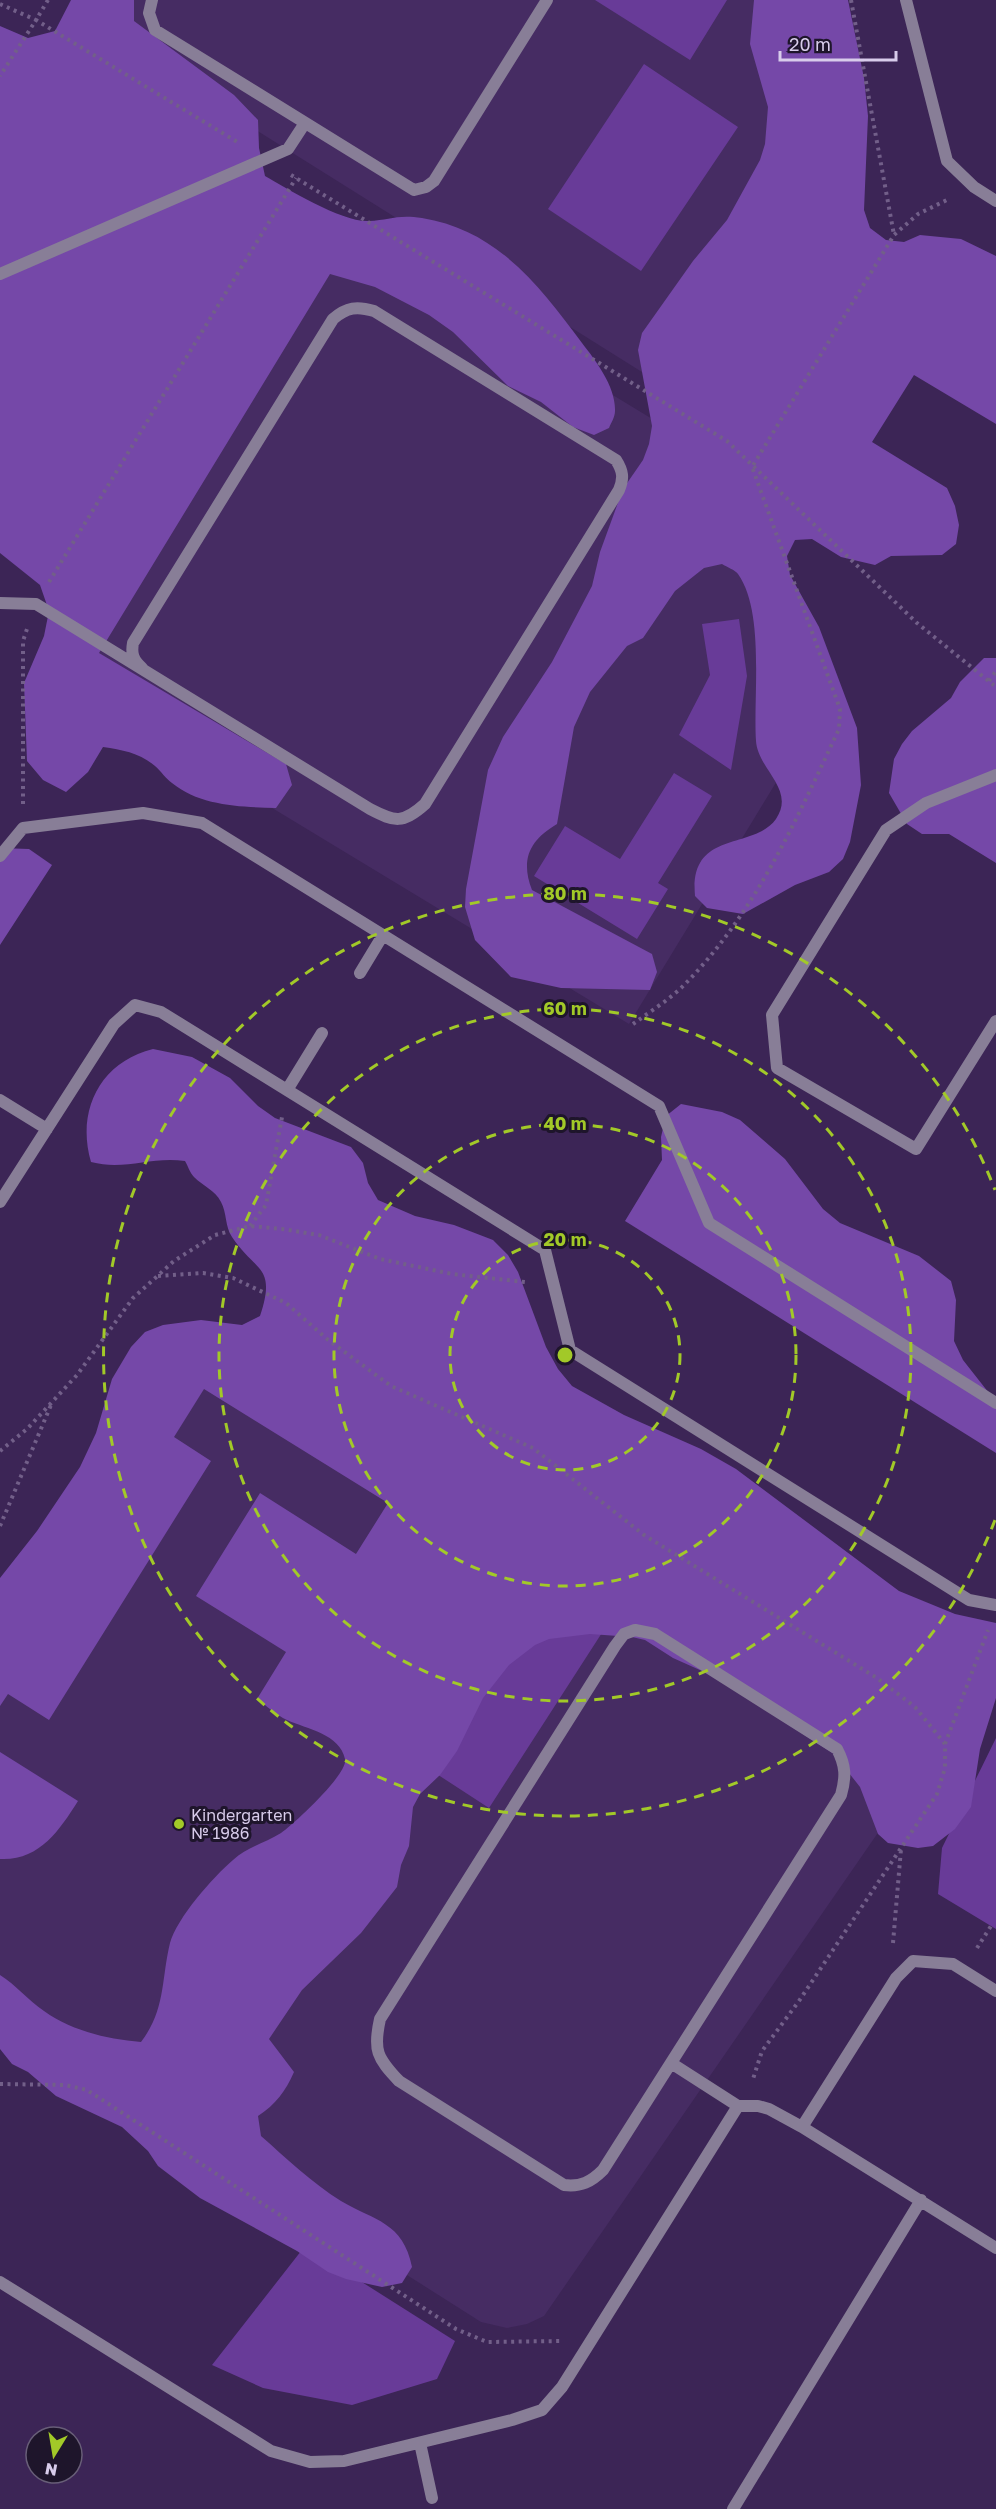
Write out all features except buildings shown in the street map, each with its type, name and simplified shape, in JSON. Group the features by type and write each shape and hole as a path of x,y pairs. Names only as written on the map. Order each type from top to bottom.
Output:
{"lane":[{"path":"152,0 149,13 155,30 414,190 426,188 434,181 548,0"},
{"path":"906,0 947,161 974,187 996,201"},
{"path":"0,274 288,149 305,123"},
{"path":"0,603 36,604 370,809 392,820 412,816 424,804 619,490 623,480 622,470 616,460 374,311 359,307 344,310 333,319 133,643 131,652 134,661 142,668"},
{"path":"996,775 926,802 886,830 772,1014 777,1068 916,1149 996,1021"},
{"path":"0,856 23,828 143,813 202,823 659,1106 709,1223 996,1403"},
{"path":"360,973 383,935"},
{"path":"0,1202 114,1024 135,1005 161,1012 545,1250 570,1350 969,1600 996,1605"},
{"path":"287,1090 322,1033"},
{"path":"0,1100 47,1129"},
{"path":"635,1629 655,1634 837,1749 844,1762 846,1776 841,1795 671,2063 603,2170 593,2180 578,2187 564,2185 399,2081 380,2062 375,2041 380,2019 609,1657 624,1635 635,1629"},
{"path":"802,2127 890,1989 913,1961 953,1964 996,1991"},
{"path":"671,2063 738,2106 758,2106 769,2109 802,2127 996,2248"},
{"path":"0,2282 271,2451 310,2462 344,2461 420,2443 542,2410 562,2387 738,2106"},
{"path":"733,2509 921,2200"},
{"path":"420,2443 432,2498"}],"path":[{"path":"0,76 48,0"},
{"path":"851,0 894,235"},
{"path":"0,4 36,20 695,419 727,441 917,623 996,687"},
{"path":"23,828 23,641 36,604 296,178"},
{"path":"752,467 894,235 918,214 974,187"},
{"path":"633,1024 686,983 743,914 788,837 839,729 840,709 752,467"},
{"path":"989,681 996,671"},
{"path":"250,1226 266,1204 287,1090"},
{"path":"0,1451 77,1375 132,1298 174,1261 215,1234 250,1226 319,1235 380,1259 452,1274 501,1281 553,1283"},
{"path":"0,1526 52,1402"},
{"path":"945,1744 992,1621"},
{"path":"890,1989 901,1848"},
{"path":"0,2084 64,2085 87,2090 456,2329 487,2342 562,2340 596,2330"}],"shaded area":[{"path":"71,0 134,0 134,21 234,95 258,120 259,148 265,176 275,182 345,217 369,221 400,217 422,218 449,224 495,248 533,282 550,301 599,366 612,393 615,413 609,428 594,435 573,427 541,402 508,386 453,332 429,315 375,287 330,274 99,653 286,764 292,785 276,808 235,806 208,801 183,791 143,758 117,749 103,747 88,772 66,792 43,780 27,761 24,683 44,636 49,611 40,585 0,553 0,26 28,38 55,31"},
{"path":"87,0 771,0 793,211 677,394 76,17"},
{"path":"595,0 727,0 690,60"},
{"path":"754,0 848,0 864,78 868,116 864,210 870,228 886,240 904,242 920,235 961,239 996,256 996,424 914,375 872,442 947,488 955,506 959,525 956,544 942,555 891,556 875,565 841,557 812,539 795,540 787,556 790,575 819,627 857,728 861,785 850,842 843,859 829,872 795,885 743,914 707,908 695,896 696,875 702,860 725,844 766,829 776,819 782,798 758,751 756,741 755,632 746,590 738,574 722,564 704,568 675,591 643,638 627,646 590,692 574,727 557,824 534,844 528,860 527,869 532,890 652,954 657,972 650,990 561,988 511,977 475,940 465,907 466,889 488,770 503,737 552,662 592,586 600,552 623,489 643,460 649,444 652,426 638,350 642,333 693,261 727,220 760,160 765,144 768,107 750,44"},
{"path":"644,64 738,127 641,271 548,209"},
{"path":"322,218 718,459 808,730 629,1024 46,671"},
{"path":"739,619 747,676 731,770 679,735 710,675 702,624"},
{"path":"984,658 996,658 996,863 949,834 922,834 907,824 889,793 894,759 902,744 912,731 951,698 960,682"},
{"path":"674,773 712,796 658,883 668,889 637,939 534,876 565,826 620,859"},
{"path":"0,848 29,849 52,865 0,945"},
{"path":"153,1049 192,1057 230,1078 258,1106 275,1118 351,1147 363,1163 368,1183 378,1200 415,1216 454,1225 493,1240 508,1255 518,1272 546,1347 558,1369 572,1386 624,1415 701,1449 736,1469 899,1591 955,1614 996,1623 996,1698 980,1749 971,1807 955,1829 933,1846 918,1848 888,1843 878,1834 860,1787 834,1754 711,1675 673,1658 645,1640 590,1634 549,1639 535,1645 509,1665 483,1698 457,1751 440,1775 420,1794 413,1807 409,1846 401,1865 397,1887 361,1933 302,1990 269,2039 294,2072 279,2097 258,2116 261,2136 320,2186 341,2201 376,2219 395,2232 408,2252 412,2267 402,2283 382,2287 346,2279 328,2272 297,2251 200,2198 158,2166 148,2151 122,2127 56,2096 28,2072 12,2064 0,2049 0,1975 38,2007 66,2024 115,2039 141,2042 159,2006 170,1943 188,1910 206,1887 233,1860 288,1828 339,1775 345,1759 337,1744 322,1734 283,1718 257,1699 286,1652 196,1596 260,1493 356,1554 388,1503 204,1389 174,1437 211,1461 49,1720 8,1694 0,1706 0,1578 37,1531 80,1467 96,1433 112,1379 131,1347 145,1332 163,1325 201,1320 242,1325 260,1316 265,1299 265,1278 261,1271 232,1237 223,1206 218,1198 194,1177 185,1161 161,1160 115,1165 91,1162 87,1143 87,1125 96,1091 119,1065 135,1055"},
{"path":"681,1104 722,1112 740,1120 785,1159 823,1209 840,1223 919,1256 951,1281 956,1300 954,1341 963,1360 996,1402 996,1453 625,1221 662,1160 661,1137 666,1116"},
{"name":"Kindergarten № 1986","path":"186,1341 546,1532 166,2122 0,2018 0,1630"},
{"path":"554,1538 911,1785 544,2316 527,2324 507,2328 481,2322 177,2129"},
{"path":"545,1584 607,1625 489,1808 426,1767"},
{"path":"996,1738 996,1929 938,1894 942,1848"},
{"path":"0,1752 78,1801 55,1833 37,1849 26,1855 0,1859"},
{"path":"305,2246 455,2341 437,2379 352,2405 263,2388 212,2365"}],"place":[{"name":"Kindergarten № 1986","path":"179,1824"}]}
